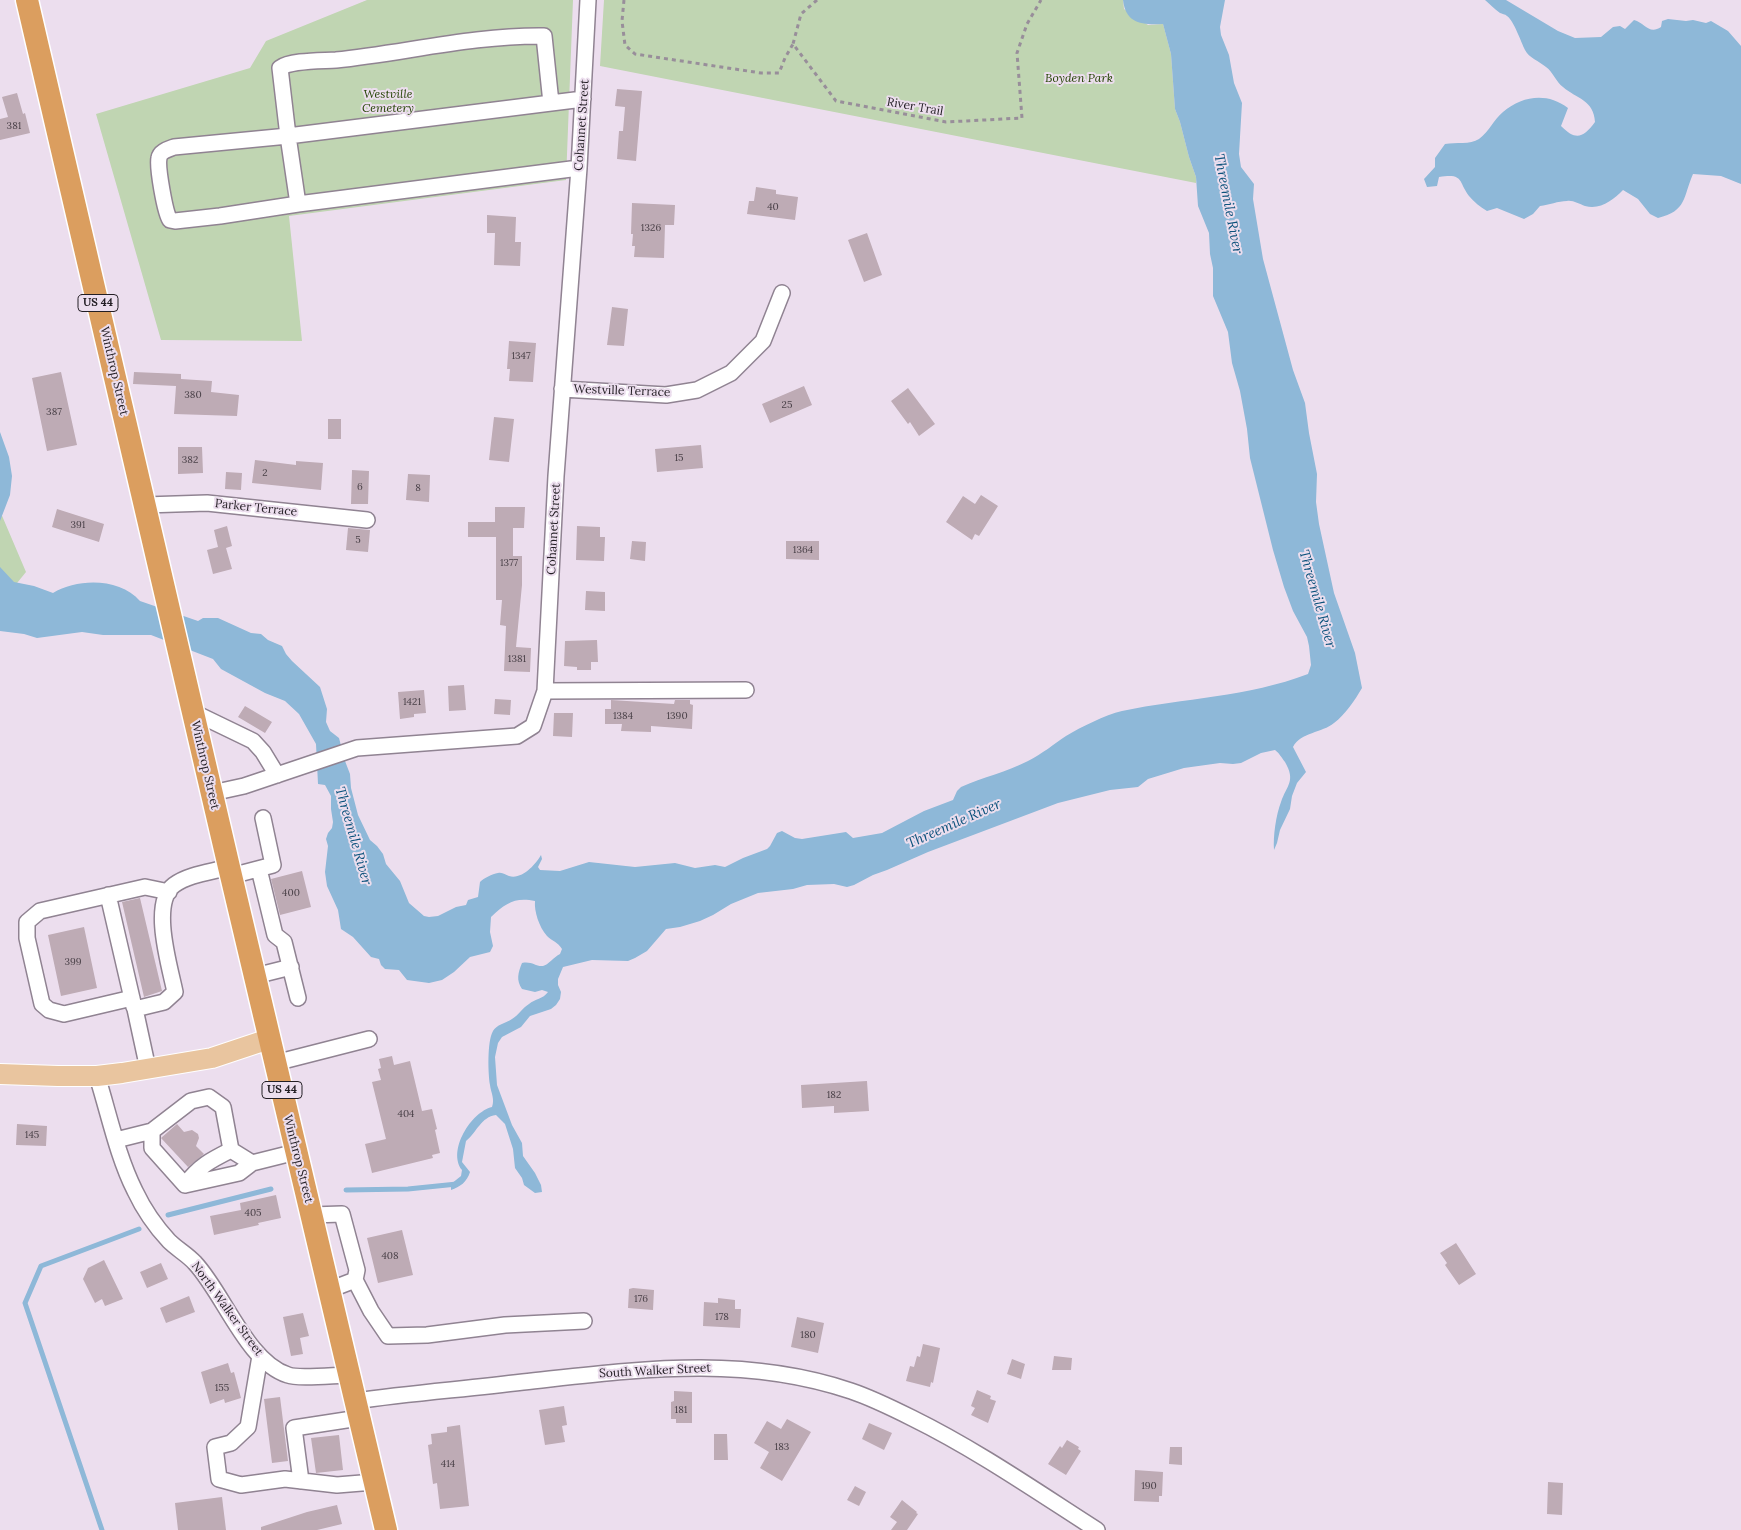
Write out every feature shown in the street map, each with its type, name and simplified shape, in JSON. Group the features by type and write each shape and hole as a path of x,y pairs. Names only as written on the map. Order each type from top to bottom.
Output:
{"highway":[{"name":"Winthrop Street","path":"28,0 254,976 386,1530"}],"main road":[{"path":"0,1074 97,1076 212,1058 269,1039"}],"street":[{"name":"Cohannet Street","path":"212,793 244,786 351,750 366,747 517,736 533,726 546,691 562,389 579,168 588,0"},
{"path":"298,204 280,68 293,64 462,43 544,36 551,103"},
{"path":"579,168 175,221 170,220 167,216 159,158 163,152 174,147 288,136 583,98"},
{"name":"Westville Terrace","path":"562,389 666,395 697,390 731,373 763,341 782,293"},
{"name":"Parker Terrace","path":"145,504 207,503 367,520"},
{"path":"546,691 746,690"},
{"path":"193,712 253,742 263,752 277,775"},
{"path":"169,892 145,887 40,911 27,922 27,938 42,1004 49,1010 64,1014 133,1003 164,1002 175,992 165,945 164,901 173,886 190,877 258,869 273,865 263,818"},
{"path":"258,869 275,935 284,942 298,998"},
{"path":"108,895 148,1069"},
{"path":"254,976 291,967"},
{"path":"275,1063 369,1039"},
{"name":"North Walker Street","path":"97,1076 124,1168 136,1194 169,1241 195,1263 218,1294 248,1342 269,1366 290,1376 349,1375"},
{"path":"116,1140 152,1131 191,1100 209,1098 223,1107 231,1150 252,1163"},
{"path":"152,1131 152,1148 185,1185"},
{"path":"185,1185 193,1174 208,1161 231,1150"},
{"path":"185,1185 239,1173 252,1163 296,1152"},
{"path":"312,1214 342,1214 357,1270 355,1280 371,1311 388,1336 427,1335 505,1325 584,1321"},
{"path":"329,1290 355,1280"},
{"path":"260,1356 248,1427 231,1443 215,1447 219,1479 241,1485 284,1479 337,1485 374,1482"},
{"name":"South Walker Street","path":"301,1481 294,1428 414,1392 689,1367 736,1368 826,1383 885,1404 1000,1467 1098,1530"}],"path":[{"path":"624,0 622,21 624,45 635,54 761,73 779,73 793,44 801,14 817,0"},
{"name":"River Trail","path":"793,44 836,101 946,122 1022,118 1017,53 1027,24 1041,0"}],"green space":[{"name":"Westville Cemetery","path":"367,0 573,0 566,180 289,216 302,341 161,340 96,114 250,68 266,41"},
{"name":"Boyden Park","path":"604,0 1123,0 1124,9 1148,25 1163,24 1171,54 1175,109 1196,177 1196,183 600,66"},
{"path":"0,511 26,572 0,604"}],"water":[{"name":"Threemile River","path":"1123,0 1225,0 1220,27 1229,55 1234,83 1242,103 1239,154 1241,167 1254,184 1253,199 1263,259 1293,370 1305,403 1317,474 1316,502 1319,524 1334,593 1355,653 1362,688 1350,707 1338,720 1301,738 1293,747 1306,772 1297,783 1290,809 1280,830 1274,850 1274,832 1278,813 1290,779 1285,762 1275,750 1261,753 1241,763 1220,763 1184,768 1148,779 1138,787 1110,790 1058,803 928,852 847,887 834,884 807,885 793,889 758,893 731,904 700,921 666,929 647,951 628,961 592,960 563,967 558,979 561,992 560,999 556,1005 551,1009 530,1016 521,1027 502,1037 498,1043 495,1057 497,1085 512,1125 522,1143 523,1156 535,1173 542,1192 535,1193 524,1185 522,1178 515,1168 513,1149 505,1124 496,1115 483,1122 466,1141 462,1162 470,1172 463,1184 451,1190 451,1184 461,1176 462,1170 458,1162 457,1153 459,1143 469,1124 484,1110 492,1107 493,1104 488,1058 493,1031 514,1017 531,1002 548,992 522,989 518,976 522,963 543,966 560,954 562,949 547,936 539,924 535,901 522,900 511,902 496,912 491,917 490,932 493,946 490,952 470,957 442,980 429,983 407,980 399,970 385,969 379,959 371,957 353,937 341,929 338,910 327,886 325,872 328,846 326,839 333,822 331,796 325,785 318,784 316,744 299,714 285,701 265,693 221,669 213,659 151,635 103,635 82,632 37,638 24,634 0,631 0,567 14,582 34,586 53,593 63,588 86,583 110,584 132,593 140,601 198,621 203,618 218,618 251,633 261,634 268,640 282,646 292,661 320,687 327,709 326,722 330,731 339,738 350,774 351,788 358,815 370,840 383,854 386,864 400,881 409,903 424,916 429,917 438,916 456,907 466,905 468,900 478,897 480,882 491,875 503,873 514,877 519,876 532,867 541,855 542,859 538,867 540,870 560,871 589,862 635,867 675,863 695,868 715,865 725,867 767,849 777,833 782,831 795,838 802,839 846,832 853,838 882,833 924,811 953,800 961,787 1028,761 1066,736 1108,715 1122,711 1262,688 1308,674 1311,665 1307,637 1293,611 1273,550 1250,458 1247,429 1240,391 1232,363 1228,332 1213,296 1213,268 1209,233 1198,206 1196,177 1175,109 1171,54 1163,24 1142,23 1131,18"},
{"path":"1485,0 1506,0 1558,31 1575,38 1601,37 1613,27 1620,26 1625,29 1634,20 1653,30 1661,27 1662,21 1668,19 1693,20 1706,23 1711,21 1728,31 1741,46 1741,184 1721,176 1693,174 1683,202 1674,211 1658,218 1650,214 1638,199 1623,190 1611,201 1596,207 1585,206 1572,201 1560,202 1540,206 1533,214 1524,219 1497,208 1487,211 1469,196 1457,177 1439,177 1437,186 1427,187 1424,179 1435,167 1435,158 1445,144 1467,143 1479,139 1500,115 1518,102 1526,99 1543,98 1560,103 1568,108 1561,126 1575,136 1583,134 1595,122 1592,109 1588,104 1563,87 1548,69 1529,55 1510,19"},
{"path":"0,432 9,457 12,476 10,495 0,521"}],"building":[{"path":"617,89 642,91 636,161 617,159 619,131 623,131 625,107 615,106"},
{"path":"17,93 30,133 0,140 0,119 8,117 2,97"},
{"path":"756,187 776,190 776,194 798,197 795,220 747,214 749,201 754,201"},
{"path":"632,203 675,205 674,225 665,225 664,258 634,257 635,246 632,246 633,234 631,234"},
{"path":"487,215 516,217 515,242 521,242 520,266 494,265 495,233 487,233"},
{"path":"867,233 882,275 864,282 848,240"},
{"path":"612,307 628,309 624,346 607,345"},
{"path":"509,341 536,343 533,382 509,381 510,369 507,369"},
{"path":"61,372 77,445 47,451 32,378"},
{"path":"134,372 181,374 181,379 212,381 211,392 239,395 237,416 174,414 176,386 133,384"},
{"path":"804,386 812,405 770,423 762,404"},
{"path":"908,388 935,424 919,436 910,422 908,424 891,401"},
{"path":"494,417 514,419 509,462 489,460"},
{"path":"328,419 341,419 341,439 328,439"},
{"path":"701,445 703,468 657,472 655,449"},
{"path":"178,447 202,447 203,473 178,474"},
{"path":"255,460 296,465 296,461 323,463 321,490 252,483"},
{"path":"352,470 369,471 368,504 351,504"},
{"path":"226,472 242,473 241,490 225,489"},
{"path":"408,474 430,475 429,502 406,500"},
{"path":"981,495 998,506 979,536 975,534 972,540 946,522 963,496 975,504"},
{"path":"495,507 525,507 524,528 513,528 513,556 522,556 522,585 516,647 531,648 530,672 504,671 506,626 500,625 502,600 496,600 496,537 468,537 468,522 495,522"},
{"path":"57,509 104,524 99,542 52,527"},
{"path":"227,526 232,546 226,548 232,569 213,574 207,550 218,547 214,530"},
{"path":"577,526 600,527 600,537 605,537 604,561 576,560"},
{"path":"348,528 370,530 368,552 346,550"},
{"path":"632,541 646,542 645,561 630,559"},
{"path":"786,541 819,541 819,560 786,559"},
{"path":"586,591 605,592 605,611 585,610"},
{"path":"597,640 598,662 591,662 591,670 577,670 577,667 564,666 565,641"},
{"path":"464,685 466,710 449,711 448,686"},
{"path":"424,690 426,713 414,714 414,717 400,719 398,692"},
{"path":"495,699 511,700 510,715 494,714"},
{"path":"611,700 674,704 675,700 690,700 690,704 693,705 692,729 651,726 651,732 621,731 622,724 605,724 605,709 611,709"},
{"path":"245,706 272,722 265,733 238,717"},
{"path":"554,713 573,713 572,737 553,736"},
{"path":"302,871 311,907 280,915 271,879"},
{"path":"140,898 162,991 144,997 122,902"},
{"path":"84,927 97,988 61,996 48,935"},
{"path":"392,1056 394,1065 410,1061 422,1111 432,1109 440,1153 432,1155 433,1158 372,1173 365,1144 386,1139 372,1082 381,1080 378,1069 381,1068 379,1059"},
{"path":"867,1081 869,1111 834,1113 834,1106 802,1108 801,1085"},
{"path":"17,1124 47,1126 46,1146 16,1145"},
{"path":"177,1124 184,1132 192,1130 198,1134 199,1138 196,1146 204,1154 188,1167 161,1138"},
{"path":"276,1195 281,1218 214,1235 210,1216 241,1210 240,1203"},
{"path":"402,1230 413,1275 378,1283 367,1238"},
{"path":"1456,1243 1476,1274 1459,1285 1445,1265 1447,1263 1440,1253"},
{"path":"104,1260 123,1299 105,1306 102,1299 95,1303 83,1279 88,1268"},
{"path":"161,1263 168,1279 147,1288 140,1272"},
{"path":"629,1289 654,1290 653,1310 628,1308"},
{"path":"189,1296 195,1312 166,1323 160,1308"},
{"path":"718,1298 735,1300 735,1309 741,1309 740,1328 703,1326 704,1302 718,1303"},
{"path":"303,1313 309,1336 300,1338 303,1354 291,1356 283,1317"},
{"path":"797,1317 824,1323 818,1353 791,1347"},
{"path":"923,1344 940,1348 933,1383 931,1382 930,1387 906,1381 910,1366 914,1367 917,1356 920,1357"},
{"path":"1054,1356 1072,1358 1071,1370 1052,1370"},
{"path":"1012,1359 1025,1364 1021,1379 1007,1374"},
{"path":"228,1363 231,1373 234,1372 241,1398 225,1403 224,1399 210,1404 201,1372"},
{"path":"977,1390 991,1396 990,1399 996,1401 988,1423 971,1415 975,1408 971,1406"},
{"path":"674,1391 692,1392 692,1423 676,1423 676,1419 671,1419 671,1402 674,1401"},
{"path":"280,1397 288,1461 272,1463 264,1399"},
{"path":"564,1406 567,1425 562,1426 565,1442 545,1445 539,1410"},
{"path":"787,1419 811,1432 782,1481 760,1468 769,1452 754,1443 767,1421 781,1429"},
{"path":"869,1423 892,1433 884,1450 862,1439"},
{"path":"460,1425 469,1506 440,1509 437,1483 433,1484 428,1445 432,1444 431,1434 447,1432 447,1427"},
{"path":"714,1434 727,1434 728,1460 714,1460"},
{"path":"339,1435 343,1470 316,1473 311,1438"},
{"path":"1067,1440 1079,1447 1078,1449 1081,1451 1066,1475 1048,1464 1060,1446 1062,1448"},
{"path":"1170,1447 1182,1447 1182,1465 1169,1464"},
{"path":"1135,1470 1163,1472 1162,1496 1159,1496 1159,1502 1134,1501"},
{"path":"1548,1482 1563,1483 1562,1515 1547,1514"},
{"path":"855,1486 866,1492 859,1506 847,1500"},
{"path":"222,1497 226,1530 178,1530 175,1503"},
{"path":"902,1500 918,1514 907,1530 891,1530 897,1522 890,1517"},
{"path":"337,1505 342,1524 317,1530 261,1530 261,1527 307,1512"}],"waterway":[{"path":"346,1190 408,1189 457,1184"},
{"path":"168,1215 271,1189"},
{"path":"102,1530 25,1303 41,1266 139,1229"}]}
